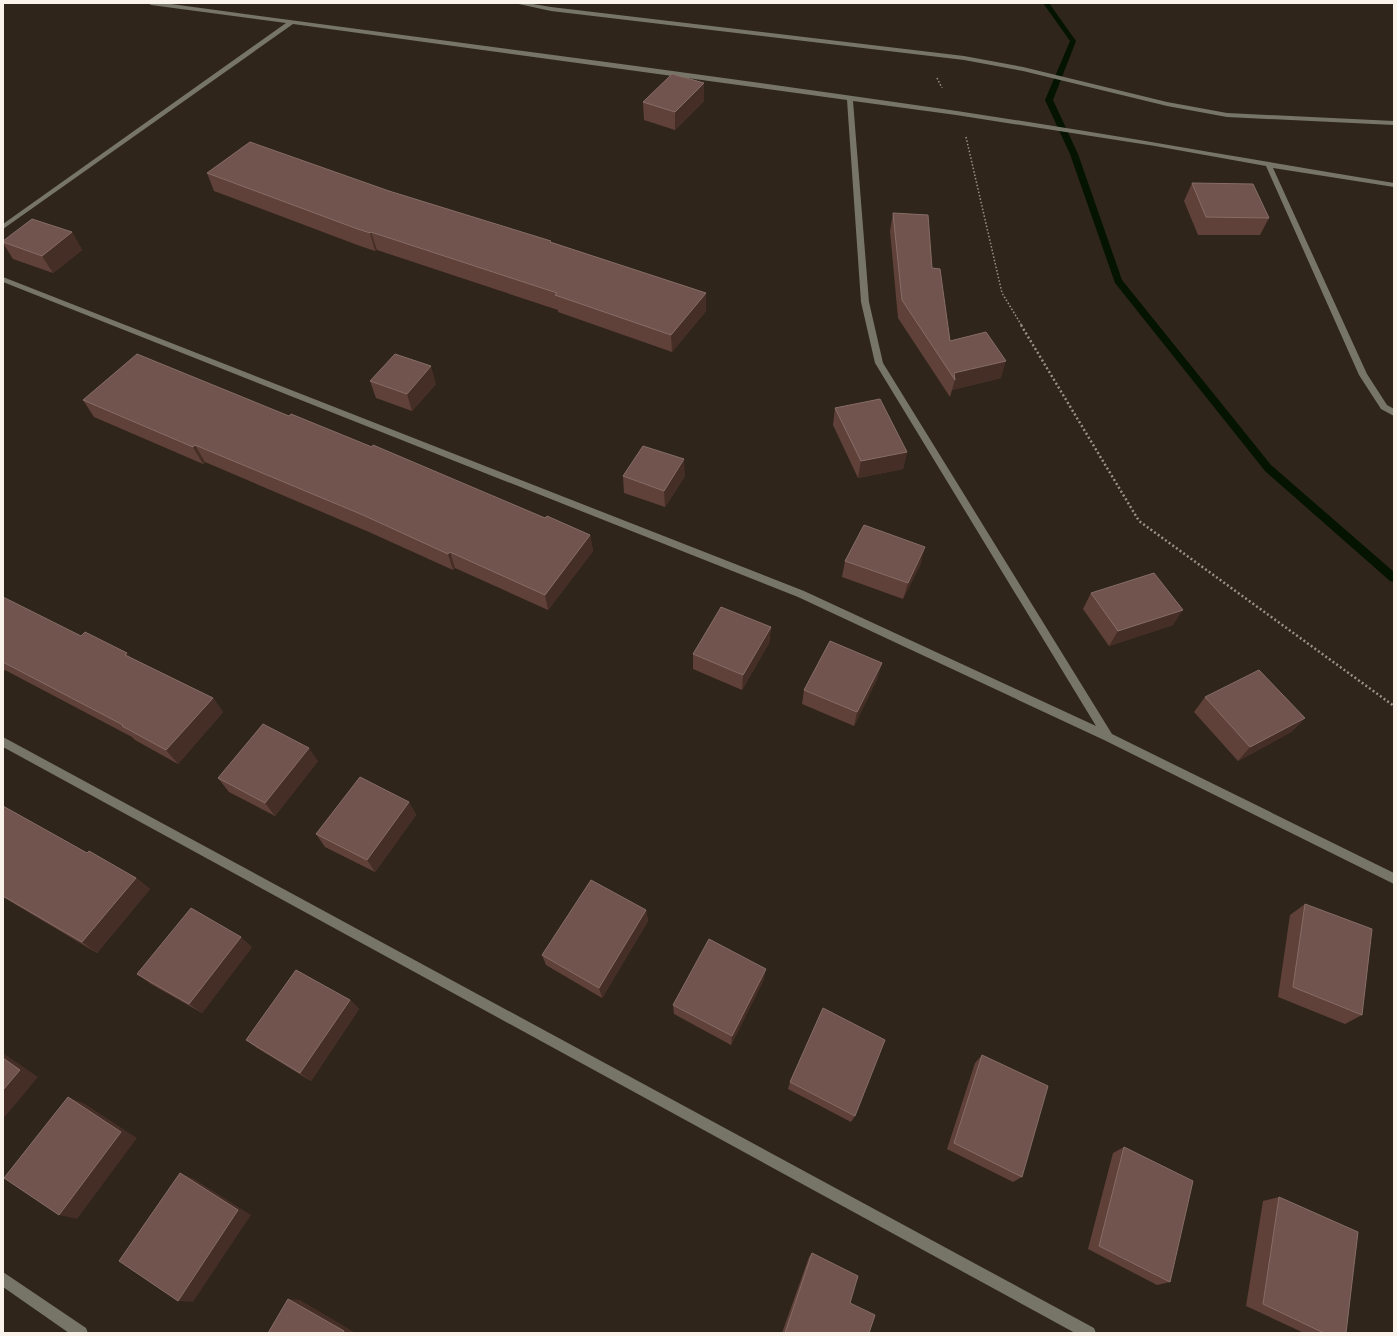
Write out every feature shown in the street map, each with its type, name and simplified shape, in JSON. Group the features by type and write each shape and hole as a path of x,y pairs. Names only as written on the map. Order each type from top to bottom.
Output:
{"street":[{"path":"152,3 956,113 1155,144 1394,185"},
{"path":"518,3 551,9 964,58 1067,80 1167,104 1227,115 1394,123"},
{"path":"3,227 292,22"},
{"path":"850,99 865,302 879,363 1108,737"},
{"path":"1268,164 1363,375 1384,407 1394,413"},
{"path":"3,279 801,594 1108,737 1394,879"},
{"path":"3,742 1089,1333"},
{"path":"3,1279 81,1333"}],"path":[{"path":"923,52 963,128 1002,293 1138,521 1394,706"}],"building":[{"path":"672,74 704,83 675,112 643,102"},
{"path":"250,142 389,191 551,241 550,242 706,293 671,335 555,295 557,293 355,228 207,173"},
{"path":"1192,183 1253,184 1269,218 1206,217"},
{"path":"893,213 928,215 932,268 940,269 950,341 986,332 1006,361 954,373 955,380 902,300"},
{"path":"32,219 72,232 42,256 3,242"},
{"path":"137,354 289,416 291,414 372,447 373,445 545,518 547,516 590,535 545,595 450,552 448,554 363,515 195,445 193,447 83,400"},
{"path":"395,354 431,366 407,394 370,381"},
{"path":"880,399 907,452 861,461 835,408"},
{"path":"643,446 684,459 664,491 623,476"},
{"path":"864,525 925,547 908,583 845,561"},
{"path":"1154,573 1183,610 1118,631 1091,593"},
{"path":"3,597 81,636 85,632 127,653 125,655 213,698 166,750 122,726 123,725 3,662"},
{"path":"721,607 771,627 743,675 693,654"},
{"path":"830,641 882,663 857,712 804,690"},
{"path":"1259,670 1305,718 1250,747 1205,697"},
{"path":"263,724 309,748 265,803 218,778"},
{"path":"360,777 409,802 367,860 316,834"},
{"path":"3,806 87,853 89,851 136,878 82,942 3,896"},
{"path":"591,880 646,910 599,988 542,955"},
{"path":"1305,904 1372,929 1362,1015 1293,987"},
{"path":"191,908 241,937 189,1004 137,974"},
{"path":"709,939 766,969 732,1036 673,1005"},
{"path":"296,970 350,1000 300,1073 246,1040"},
{"path":"823,1008 885,1040 855,1116 790,1082"},
{"path":"982,1055 1048,1086 1022,1177 954,1143"},
{"path":"3,1058 20,1070 3,1090"},
{"path":"68,1097 121,1132 59,1215 4,1178"},
{"path":"1124,1147 1193,1181 1170,1282 1099,1246"},
{"path":"180,1173 238,1210 178,1301 119,1261"},
{"path":"1279,1197 1358,1232 1346,1333 1324,1333 1263,1304"},
{"path":"812,1253 858,1276 850,1303 875,1315 869,1333 785,1333"},
{"path":"288,1299 344,1331 343,1333 268,1333"}],"waterway":[{"path":"1046,3 1073,41 1049,100 1074,154 1118,281 1268,468 1394,578"}]}
